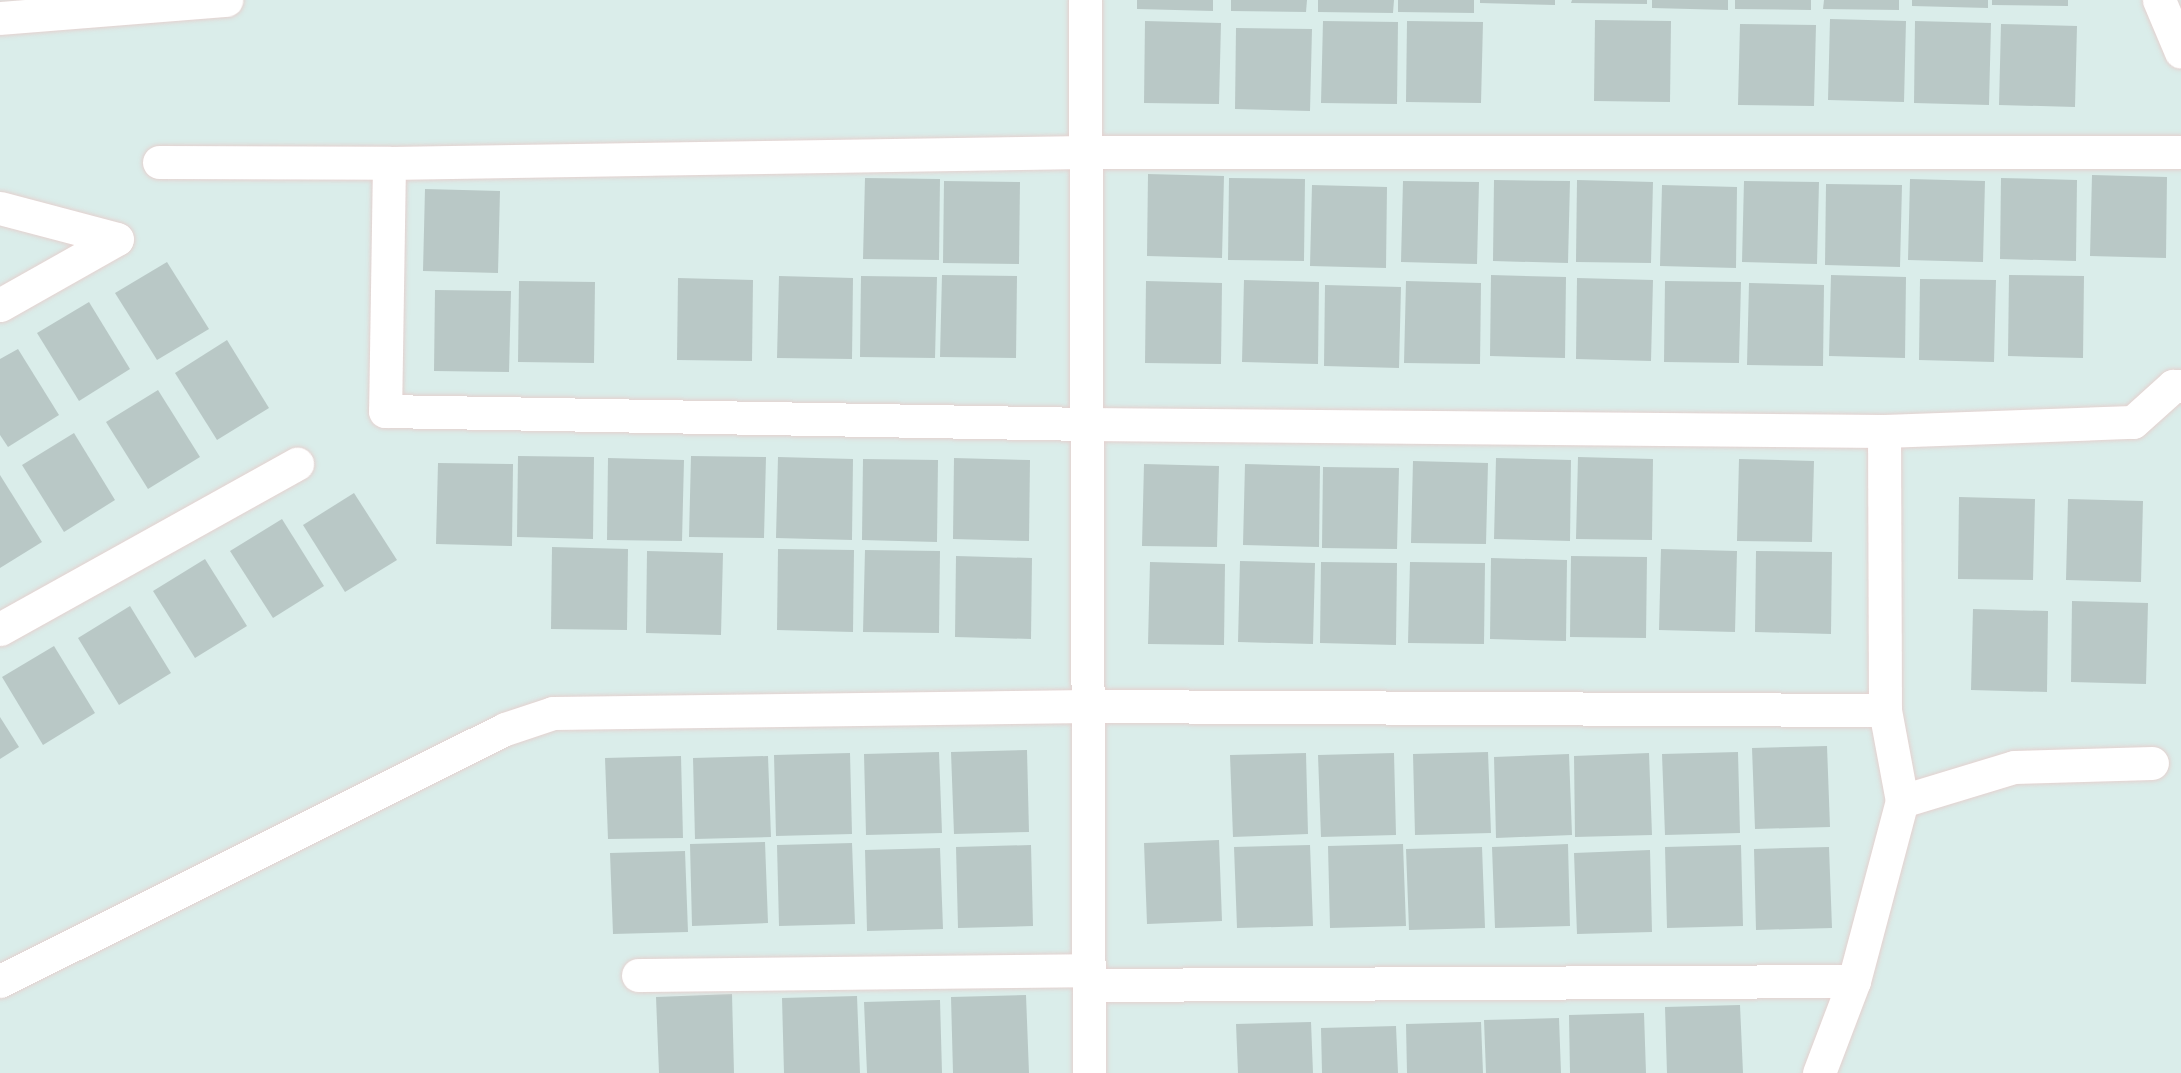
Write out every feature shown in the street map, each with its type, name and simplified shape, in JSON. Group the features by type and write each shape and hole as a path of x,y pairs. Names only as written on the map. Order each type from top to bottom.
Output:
{"street":[{"path":"0,18 226,0"},
{"path":"1085,0 1089,1073"},
{"path":"2159,0 2181,52"},
{"path":"159,162 389,163 1085,152 2181,152"},
{"path":"389,163 385,411 1086,424 1884,431 2133,422 2173,386 2181,386"},
{"path":"0,208 117,238 0,304"},
{"path":"1819,1073 1854,981 1902,801 1885,710 1884,431"},
{"path":"0,629 297,464"},
{"path":"0,981 505,729 553,713 1088,706 1885,710"},
{"path":"1902,801 2014,767 2152,763"},
{"path":"638,975 1854,981"}],"building":[{"path":"1137,0 1213,0 1213,11 1137,9"},
{"path":"1231,0 1307,0 1306,12 1231,11"},
{"path":"1318,0 1394,0 1393,13 1318,12"},
{"path":"1398,0 1474,0 1474,13 1398,12"},
{"path":"1480,0 1555,0 1555,5 1480,3"},
{"path":"1572,0 1647,0 1647,4 1571,3"},
{"path":"1652,0 1728,0 1728,10 1652,8"},
{"path":"1735,0 1811,0 1811,10 1735,9"},
{"path":"1824,0 1899,0 1899,10 1823,9"},
{"path":"1912,0 1988,0 1988,8 1912,6"},
{"path":"1992,0 2068,0 2068,6 1992,5"},
{"path":"1830,19 1906,21 1904,102 1828,100"},
{"path":"1595,20 1671,21 1670,102 1594,101"},
{"path":"1145,21 1221,23 1219,104 1144,103"},
{"path":"1323,21 1398,22 1397,104 1321,103"},
{"path":"1407,21 1483,22 1481,103 1406,102"},
{"path":"1915,21 1991,23 1989,105 1914,103"},
{"path":"1740,24 1816,25 1814,106 1738,105"},
{"path":"2001,24 2077,26 2075,107 1999,105"},
{"path":"1236,28 1312,29 1310,111 1235,109"},
{"path":"1148,174 1224,176 1222,258 1147,256"},
{"path":"2092,175 2167,177 2166,258 2090,256"},
{"path":"865,178 940,179 939,260 863,259"},
{"path":"1229,178 1305,179 1304,261 1228,260"},
{"path":"2001,178 2077,180 2076,261 2000,259"},
{"path":"1910,179 1985,181 1983,262 1908,260"},
{"path":"1494,180 1570,181 1568,263 1493,261"},
{"path":"1577,180 1653,182 1651,263 1576,262"},
{"path":"944,181 1020,182 1019,264 943,263"},
{"path":"1403,181 1479,182 1477,264 1401,262"},
{"path":"1744,181 1819,182 1817,264 1742,262"},
{"path":"1826,184 1902,185 1900,267 1825,265"},
{"path":"1312,185 1387,187 1386,268 1310,266"},
{"path":"1662,185 1737,187 1736,268 1660,266"},
{"path":"425,189 500,191 498,273 423,271"},
{"path":"167,262 209,329 157,360 115,293"},
{"path":"942,275 1017,276 1016,358 940,357"},
{"path":"1491,275 1566,277 1565,358 1490,356"},
{"path":"1831,275 1906,277 1905,358 1829,356"},
{"path":"2009,275 2084,276 2083,358 2008,356"},
{"path":"779,276 853,278 852,359 777,358"},
{"path":"861,276 937,277 935,358 860,357"},
{"path":"678,278 753,280 752,361 677,360"},
{"path":"1577,278 1653,280 1651,361 1576,359"},
{"path":"1920,279 1996,280 1994,362 1919,360"},
{"path":"1244,280 1319,282 1318,364 1242,362"},
{"path":"519,281 595,282 594,363 518,362"},
{"path":"1146,281 1222,283 1221,364 1145,363"},
{"path":"1406,281 1481,283 1480,364 1404,363"},
{"path":"1665,281 1741,282 1739,363 1664,362"},
{"path":"1749,283 1824,285 1823,366 1747,365"},
{"path":"1325,285 1401,287 1399,368 1324,366"},
{"path":"435,290 511,291 509,372 434,371"},
{"path":"89,302 130,369 79,401 37,333"},
{"path":"227,340 269,408 217,440 175,373"},
{"path":"18,349 59,415 8,447 0,435 0,359"},
{"path":"158,390 200,457 148,489 106,422"},
{"path":"74,433 115,500 64,532 22,465"},
{"path":"518,456 594,457 593,539 517,537"},
{"path":"691,456 766,457 764,538 689,537"},
{"path":"778,457 853,459 852,540 776,538"},
{"path":"1578,457 1653,459 1652,540 1576,539"},
{"path":"608,458 684,460 682,541 607,540"},
{"path":"954,458 1030,460 1029,541 953,539"},
{"path":"1496,458 1571,460 1570,541 1494,539"},
{"path":"863,459 938,460 937,542 862,540"},
{"path":"1739,459 1814,461 1812,542 1737,541"},
{"path":"1413,461 1488,463 1486,544 1411,543"},
{"path":"438,463 513,464 512,546 436,544"},
{"path":"1144,464 1219,466 1217,547 1142,546"},
{"path":"1245,464 1320,466 1319,547 1243,545"},
{"path":"1323,467 1399,468 1397,549 1322,548"},
{"path":"0,475 42,542 0,568"},
{"path":"354,493 397,560 345,592 303,525"},
{"path":"1959,497 2035,499 2033,580 1958,579"},
{"path":"2068,499 2143,501 2141,582 2066,580"},
{"path":"282,519 324,586 273,618 230,551"},
{"path":"552,547 628,549 627,630 551,629"},
{"path":"778,549 854,550 853,632 777,630"},
{"path":"1661,549 1737,551 1735,632 1659,630"},
{"path":"865,550 940,551 939,633 863,632"},
{"path":"647,551 723,553 721,635 646,633"},
{"path":"1756,551 1832,552 1831,634 1755,632"},
{"path":"956,556 1032,558 1031,639 955,637"},
{"path":"1571,556 1647,557 1646,638 1570,637"},
{"path":"1491,558 1567,560 1566,641 1490,639"},
{"path":"205,559 247,626 195,658 153,591"},
{"path":"1240,561 1315,563 1313,644 1238,642"},
{"path":"1150,562 1225,564 1224,645 1148,644"},
{"path":"1321,562 1397,563 1396,645 1320,643"},
{"path":"1410,562 1485,563 1484,644 1408,643"},
{"path":"2072,601 2148,603 2146,684 2071,682"},
{"path":"130,606 171,673 119,705 78,638"},
{"path":"1973,609 2048,611 2047,692 1971,690"},
{"path":"54,646 95,713 43,745 2,677"},
{"path":"0,717 19,747 0,759"},
{"path":"1827,746 1830,827 1755,829 1752,748"},
{"path":"1027,750 1029,832 954,834 951,752"},
{"path":"939,752 942,833 866,835 864,754"},
{"path":"1488,752 1491,833 1415,835 1413,754"},
{"path":"1738,752 1740,833 1665,835 1662,754"},
{"path":"850,753 852,834 776,836 774,755"},
{"path":"1306,753 1308,834 1233,837 1230,755"},
{"path":"1394,753 1396,835 1321,837 1318,755"},
{"path":"1649,753 1652,835 1575,837 1574,756"},
{"path":"1569,754 1572,835 1496,838 1494,757"},
{"path":"681,756 683,838 608,839 605,758"},
{"path":"768,756 771,837 695,839 693,758"},
{"path":"1219,840 1222,921 1147,924 1144,843"},
{"path":"765,842 768,923 692,926 690,844"},
{"path":"852,843 855,924 779,926 777,845"},
{"path":"1403,844 1406,926 1330,928 1328,846"},
{"path":"1568,844 1570,926 1495,928 1492,847"},
{"path":"1031,845 1033,926 958,928 956,847"},
{"path":"1310,845 1313,926 1237,928 1234,847"},
{"path":"1741,845 1743,926 1667,928 1665,847"},
{"path":"1482,847 1485,928 1409,930 1406,849"},
{"path":"1829,847 1832,928 1756,930 1754,849"},
{"path":"940,848 943,929 867,931 865,850"},
{"path":"1650,850 1652,932 1577,934 1574,853"},
{"path":"685,851 688,932 613,934 610,853"},
{"path":"732,994 734,1073 659,1073 656,997"},
{"path":"1026,995 1029,1073 953,1073 951,997"},
{"path":"857,996 860,1073 784,1073 782,998"},
{"path":"940,1000 942,1073 867,1073 864,1002"},
{"path":"1740,1005 1743,1073 1667,1073 1665,1007"},
{"path":"1644,1013 1646,1073 1570,1073 1569,1015"},
{"path":"1559,1018 1561,1073 1486,1073 1484,1020"},
{"path":"1311,1022 1313,1073 1238,1073 1236,1024"},
{"path":"1481,1022 1483,1073 1407,1073 1406,1024"},
{"path":"1396,1026 1398,1073 1322,1073 1321,1028"}]}
